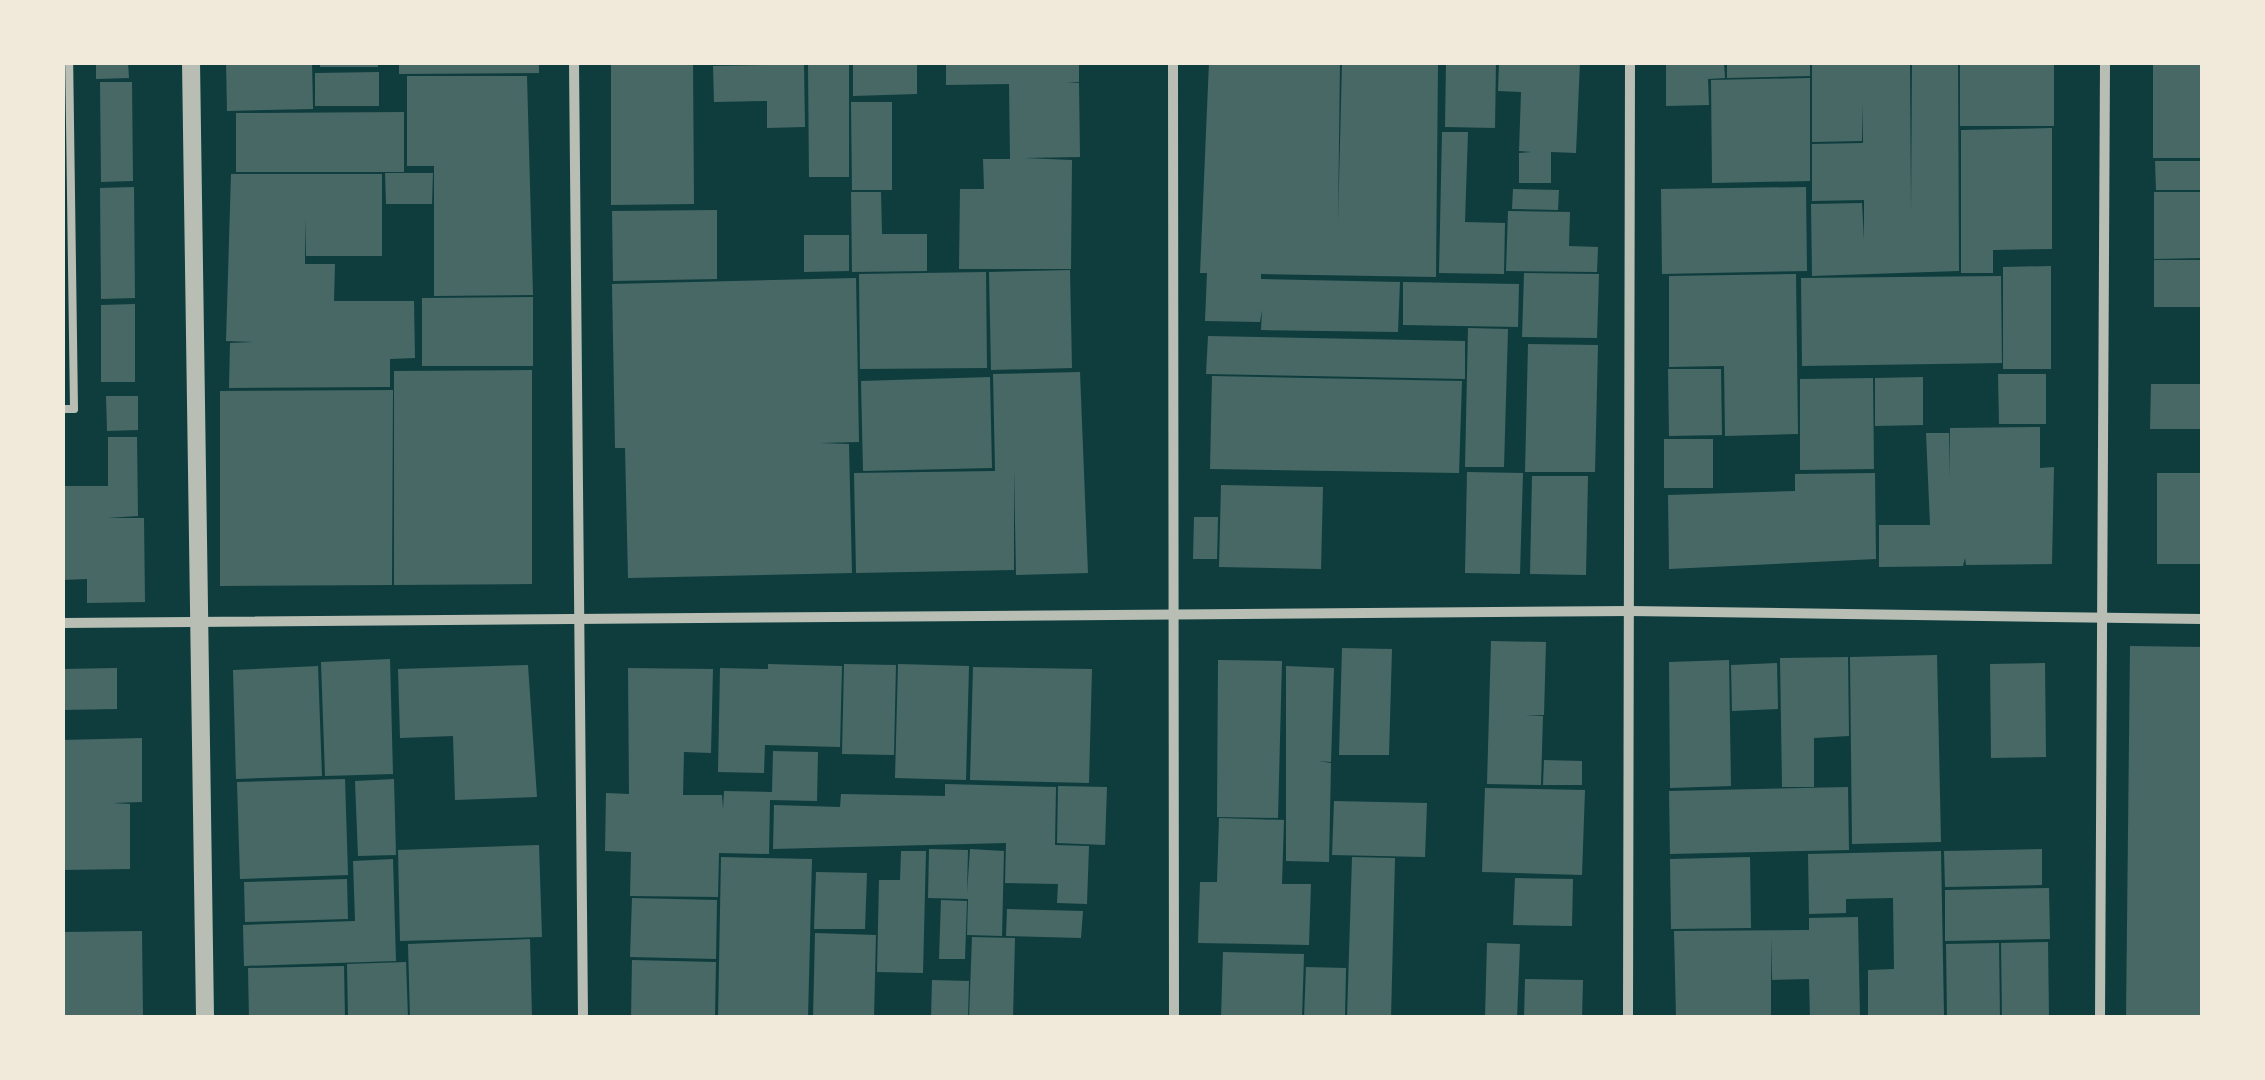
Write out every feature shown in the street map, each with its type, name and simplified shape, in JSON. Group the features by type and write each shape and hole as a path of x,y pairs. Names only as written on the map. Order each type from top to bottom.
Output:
{"street":[{"path":"192,62 205,1018"},
{"path":"574,62 583,1018"},
{"path":"1173,62 1174,1018"},
{"path":"1628,1018 1630,62"},
{"path":"2100,1018 2104,62"},
{"path":"62,623 1629,610 2102,621 2202,619"}],"lane":[{"path":"62,409 74,409 69,62"}],"building":[{"path":"96,62 128,62 129,78 96,79"},
{"path":"226,62 312,62 313,109 227,111"},
{"path":"320,62 378,62 378,67 320,67"},
{"path":"399,62 539,62 539,73 399,74"},
{"path":"611,62 693,62 694,204 611,205"},
{"path":"853,62 917,62 917,94 853,96"},
{"path":"946,62 1079,62 1079,82 1067,82 1079,83 1080,157 1024,158 1072,160 1071,269 959,269 960,189 984,189 983,159 1010,159 1009,84 946,85"},
{"path":"1209,62 1340,62 1338,223 1342,62 1438,62 1436,277 1261,274 1261,279 1400,282 1398,332 1261,330 1262,310 1260,322 1205,321 1207,273 1200,273"},
{"path":"1446,62 1496,62 1495,128 1445,127"},
{"path":"1499,62 1580,62 1576,153 1551,152 1551,183 1519,183 1519,153 1532,152 1519,151 1521,92 1498,91"},
{"path":"1666,62 1724,62 1725,78 1708,79 1709,105 1666,106"},
{"path":"1727,62 1810,62 1810,76 1727,78"},
{"path":"1812,62 1910,62 1911,212 1912,62 1958,62 1959,271 1812,276 1811,204 1862,203 1864,240 1864,200 1812,201 1812,144 1863,143 1863,104 1862,141 1812,142"},
{"path":"1960,62 2054,62 2054,126 1960,126"},
{"path":"2153,62 2202,62 2202,158 2153,158"},
{"path":"804,64 805,127 767,128 767,101 714,102 713,66"},
{"path":"849,64 849,177 809,177 808,65"},
{"path":"379,72 379,106 315,106 315,73"},
{"path":"407,76 527,76 533,295 434,296 434,166 407,166"},
{"path":"1810,78 1810,181 1712,183 1711,80"},
{"path":"100,82 132,82 133,181 101,182"},
{"path":"851,102 892,102 892,190 852,190"},
{"path":"404,112 404,172 236,172 236,113"},
{"path":"2052,128 2052,249 1993,250 1993,273 1961,273 1961,130"},
{"path":"1442,132 1468,132 1465,222 1505,223 1504,274 1439,273"},
{"path":"2155,161 2202,161 2202,190 2156,190"},
{"path":"385,173 433,173 432,204 386,204"},
{"path":"231,174 382,174 382,256 306,256 305,218 305,264 335,264 334,301 414,301 415,358 390,359 390,387 229,388 230,343 253,342 226,341"},
{"path":"134,187 135,298 101,299 100,188"},
{"path":"1806,187 1807,271 1662,274 1661,189"},
{"path":"1513,189 1559,190 1558,210 1512,209"},
{"path":"851,192 881,192 882,234 927,234 927,271 852,272"},
{"path":"2154,192 2202,192 2202,258 2154,259"},
{"path":"717,210 717,279 613,281 612,211"},
{"path":"1508,211 1570,212 1569,246 1598,247 1597,272 1506,271"},
{"path":"804,235 849,235 849,271 804,272"},
{"path":"2154,260 2202,260 2202,307 2154,307"},
{"path":"2051,266 2051,369 2003,369 2003,267"},
{"path":"1070,270 1072,368 991,370 989,272"},
{"path":"986,272 987,368 860,369 859,274"},
{"path":"1524,273 1599,274 1597,338 1522,337"},
{"path":"1796,274 1798,434 1725,436 1724,366 1669,367 1669,276"},
{"path":"2001,276 2002,363 1802,366 1801,278"},
{"path":"856,278 859,442 820,443 849,444 852,573 628,578 625,448 615,448 612,284"},
{"path":"1403,282 1519,284 1518,327 1403,325"},
{"path":"533,297 533,366 422,366 422,298"},
{"path":"135,304 135,382 101,382 101,305"},
{"path":"1468,328 1508,329 1504,467 1465,467"},
{"path":"1208,336 1465,341 1465,379 1206,374"},
{"path":"1528,344 1598,345 1595,472 1525,472"},
{"path":"1668,369 1721,369 1722,435 1669,436"},
{"path":"532,370 532,584 394,585 394,371"},
{"path":"1080,372 1088,573 1016,575 1014,469 1014,570 856,573 854,473 995,471 993,374"},
{"path":"1998,374 2046,374 2046,424 1999,424"},
{"path":"1212,376 1462,381 1459,473 1210,469"},
{"path":"990,377 992,468 863,471 861,381"},
{"path":"1923,377 1923,425 1875,426 1875,378"},
{"path":"1873,378 1874,469 1800,470 1800,379"},
{"path":"2151,384 2202,384 2202,429 2150,429"},
{"path":"393,390 392,585 220,586 220,391"},
{"path":"106,396 138,396 138,430 107,431"},
{"path":"2040,427 2040,468 2054,467 2052,564 1966,565 1965,558 1963,566 1879,567 1879,525 1930,525 1926,433 1949,433 1949,478 1950,428"},
{"path":"108,437 137,437 138,516 107,518 144,518 145,602 87,603 87,579 62,580 62,486 108,486"},
{"path":"1664,439 1713,439 1713,488 1664,488"},
{"path":"1467,472 1523,473 1520,574 1465,573"},
{"path":"1875,473 1876,559 1669,569 1668,495 1795,491 1795,474"},
{"path":"2157,473 2202,473 2202,564 2157,564"},
{"path":"1532,476 1588,476 1586,575 1530,574"},
{"path":"1221,485 1323,487 1321,569 1219,567"},
{"path":"1194,517 1218,517 1217,559 1193,559"},
{"path":"1491,641 1546,642 1544,715 1525,715 1543,716 1541,785 1487,784"},
{"path":"2130,646 2202,647 2202,1018 2126,1018"},
{"path":"1342,648 1392,649 1389,755 1339,755"},
{"path":"1937,655 1941,842 1852,844 1850,657"},
{"path":"1848,657 1849,736 1814,738 1814,787 1782,787 1780,658"},
{"path":"390,659 393,774 325,776 321,662"},
{"path":"1218,660 1282,661 1278,818 1217,817"},
{"path":"1729,660 1731,786 1670,788 1669,662"},
{"path":"1777,663 1778,709 1732,711 1731,665"},
{"path":"2045,663 2046,757 1991,758 1990,664"},
{"path":"768,664 842,666 840,747 765,745 764,773 718,772 720,668 768,669"},
{"path":"844,664 896,665 894,755 842,754"},
{"path":"898,664 969,666 966,780 895,778"},
{"path":"528,665 537,797 455,800 453,736 400,738 398,669"},
{"path":"318,666 322,776 236,779 233,670"},
{"path":"1286,666 1334,668 1331,762 1318,761 1331,763 1329,862 1286,861"},
{"path":"973,667 1092,669 1089,783 970,780"},
{"path":"117,668 117,709 62,710 62,669"},
{"path":"628,668 713,669 711,753 684,752 683,795 722,795 723,809 724,791 772,792 773,751 818,752 817,801 770,800 769,854 719,853 718,897 630,896 631,852 605,851 606,793 629,794"},
{"path":"142,738 142,802 112,803 130,804 130,869 62,870 62,740"},
{"path":"1544,760 1582,761 1582,785 1543,785"},
{"path":"345,779 348,875 240,879 237,782"},
{"path":"394,779 396,855 358,856 355,781"},
{"path":"945,784 1056,787 1055,845 1089,846 1087,904 1057,903 1058,884 1005,883 1006,843 773,849 774,805 840,807 841,794 945,796"},
{"path":"1058,786 1107,787 1105,845 1057,843"},
{"path":"1848,787 1849,850 1670,854 1669,791"},
{"path":"1485,788 1585,790 1582,875 1482,872"},
{"path":"1334,801 1427,803 1425,857 1332,855"},
{"path":"1219,818 1284,820 1282,884 1311,884 1309,945 1198,943 1200,882 1217,882"},
{"path":"539,845 542,937 400,941 398,850"},
{"path":"929,849 968,850 967,893 970,849 1004,851 1002,936 967,935 968,899 928,898"},
{"path":"2042,849 2042,885 1945,887 1944,851"},
{"path":"901,851 926,851 923,973 877,972 879,880 900,880"},
{"path":"1941,851 1944,1015 1868,1017 1868,970 1894,969 1893,898 1846,899 1846,913 1809,914 1808,854"},
{"path":"721,857 812,859 808,1018 718,1018"},
{"path":"1352,857 1395,858 1391,1018 1347,1018"},
{"path":"1750,857 1751,928 1671,929 1670,859"},
{"path":"393,859 396,961 244,966 243,925 355,921 353,861"},
{"path":"816,872 867,873 865,929 814,929"},
{"path":"1515,878 1573,879 1572,926 1513,925"},
{"path":"347,879 348,919 245,922 244,882"},
{"path":"2049,888 2050,939 1945,941 1945,890"},
{"path":"632,898 717,900 716,959 630,957"},
{"path":"941,900 967,901 965,959 939,959"},
{"path":"1007,909 1083,911 1081,938 1006,936"},
{"path":"1858,917 1860,1018 1810,1018 1809,979 1772,980 1771,936 1771,1018 1676,1018 1674,931 1809,930 1809,918"},
{"path":"142,931 143,1018 62,1018 62,932"},
{"path":"815,933 876,935 874,1018 813,1018"},
{"path":"972,937 1015,938 1013,1018 969,1018"},
{"path":"530,939 532,1018 410,1018 408,944"},
{"path":"2048,942 2049,1018 2002,1018 2001,943"},
{"path":"1487,943 1520,944 1517,1018 1485,1018"},
{"path":"1999,943 2000,1018 1947,1018 1946,944"},
{"path":"1223,952 1304,954 1302,1018 1221,1018"},
{"path":"632,960 716,962 715,1018 631,1018"},
{"path":"406,962 408,1018 348,1018 347,964"},
{"path":"344,966 345,1018 249,1018 248,968"},
{"path":"1306,967 1346,968 1345,1018 1304,1018"},
{"path":"1525,979 1583,980 1582,1018 1524,1018"},
{"path":"932,980 969,981 968,1018 931,1018"}]}
